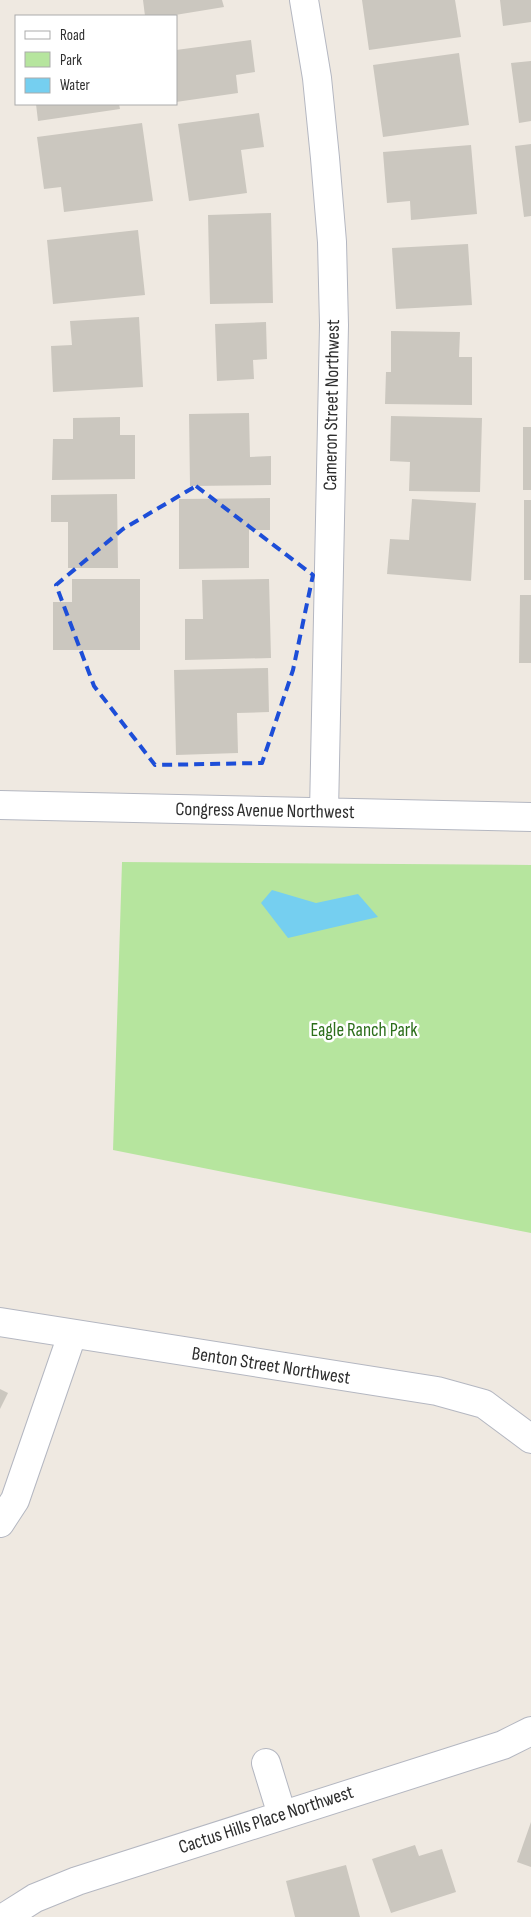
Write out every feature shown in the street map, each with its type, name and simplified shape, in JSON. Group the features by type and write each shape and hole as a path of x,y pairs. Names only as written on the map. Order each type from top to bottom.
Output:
{"street":[{"name":"Cameron Street Northwest","path":"304,0 317,78 326,158 332,242 334,325 324,812"},
{"name":"Congress Avenue Northwest","path":"0,804 531,817"},
{"name":"Benton Street Northwest","path":"0,1322 72,1335 437,1391 484,1404 531,1439"},
{"path":"0,1523 15,1500 72,1335"},
{"name":"Cactus Hills Place Northwest","path":"5,1917 35,1898 77,1881 503,1745 531,1731"},
{"path":"266,1763 282,1815"}],"highlighted area":[{"path":"196,486 313,575 293,670 262,763 155,765 94,686 56,585 123,529"}],"green space":[{"name":"Eagle Ranch Park","path":"122,862 531,865 531,1233 113,1150"}],"water":[{"path":"272,890 316,903 358,894 378,917 288,938 261,903"}],"building":[{"path":"143,0 222,0 224,7 175,15 145,15"},
{"path":"362,0 455,0 461,37 369,50"},
{"path":"500,0 531,0 531,22 503,26"},
{"path":"251,40 255,72 236,75 238,93 178,102 178,50"},
{"path":"459,53 469,125 383,137 373,65"},
{"path":"531,61 531,121 519,123 511,63"},
{"path":"36,105 119,105 120,109 38,121"},
{"path":"259,113 264,147 241,150 247,193 189,201 178,124"},
{"path":"142,123 153,201 64,212 61,187 44,189 37,137"},
{"path":"531,144 531,216 524,217 515,146"},
{"path":"471,145 477,214 411,220 410,201 387,203 383,152"},
{"path":"271,213 273,303 210,304 208,215"},
{"path":"138,230 145,295 53,304 47,240"},
{"path":"468,244 472,305 396,309 392,248"},
{"path":"139,317 143,387 53,392 51,346 72,345 70,321"},
{"path":"266,322 267,359 253,360 254,379 217,381 215,324"},
{"path":"391,331 460,332 459,357 472,357 472,405 385,404 386,372 391,372"},
{"path":"249,413 250,457 271,456 271,485 190,486 189,414"},
{"path":"391,416 482,418 480,492 409,491 410,462 390,461"},
{"path":"120,417 120,435 135,435 135,479 52,480 53,439 73,439 73,418"},
{"path":"523,427 531,427 531,490 523,490"},
{"path":"117,494 118,568 68,568 68,522 51,522 51,495"},
{"path":"270,498 270,530 249,530 249,568 179,569 179,499"},
{"path":"412,499 476,503 471,581 387,574 390,539 409,540"},
{"path":"524,500 531,500 531,580 524,580"},
{"path":"72,579 140,579 140,650 53,650 53,602 72,602"},
{"path":"269,579 271,658 185,660 185,619 203,619 202,580"},
{"path":"520,595 531,595 531,663 519,663"},
{"path":"268,668 269,712 237,713 238,753 176,755 174,670"},
{"path":"0,1389 8,1393 0,1409"},
{"path":"531,1822 531,1867 517,1862"},
{"path":"415,1845 419,1856 442,1849 456,1892 391,1913 372,1859"},
{"path":"346,1865 360,1917 295,1917 286,1881"}]}
